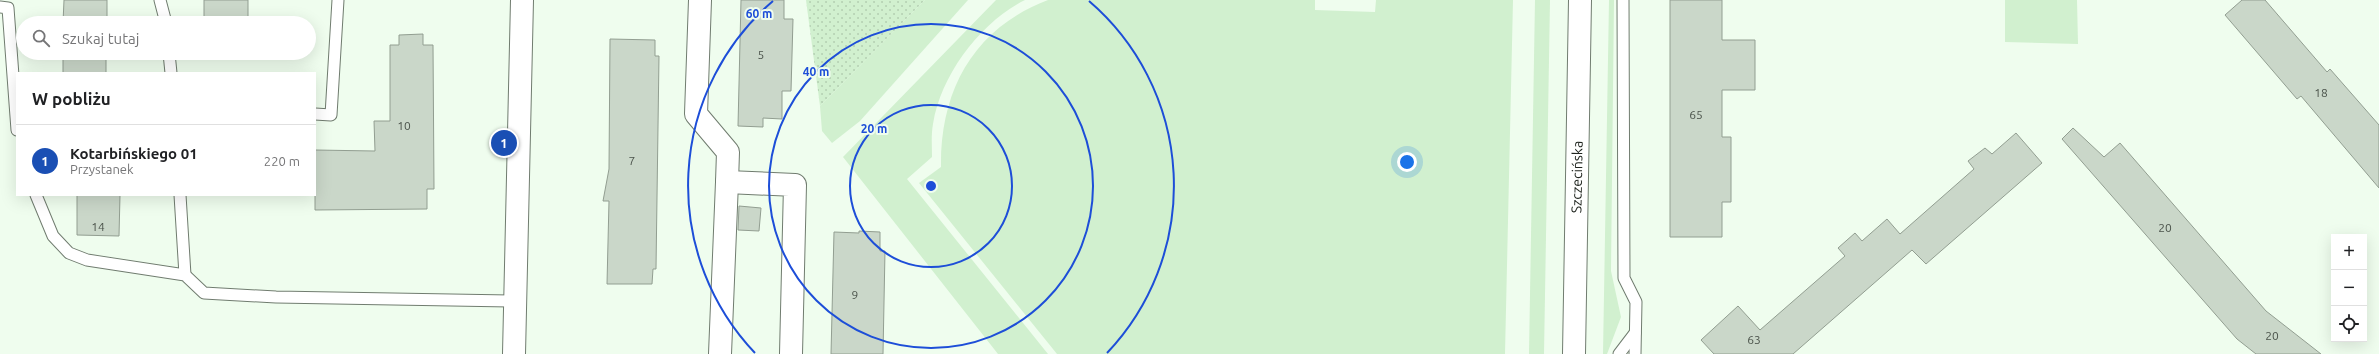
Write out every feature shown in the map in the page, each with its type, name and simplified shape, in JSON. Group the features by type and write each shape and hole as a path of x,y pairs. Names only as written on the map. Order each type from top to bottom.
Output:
{"street":[{"path":"514,354 522,0"},
{"path":"700,0 696,114 728,152 720,354"},
{"name":"Szczecińska","path":"1574,354 1580,0"},
{"path":"727,182 795,185 791,354"}],"lane":[{"path":"160,0 164,16"},
{"path":"316,114 331,115 338,0"},
{"path":"1623,0 1624,278 1636,302 1635,354"},
{"path":"0,8 8,8 16,116"},
{"path":"170,60 171,72"},
{"path":"36,196 52,236 69,253 87,260 185,275 204,293 224,295 515,301"},
{"path":"180,196 185,275"},
{"path":"1619,354 1635,333"}],"green space":[{"path":"806,0 925,0 820,106"},
{"path":"925,0 968,0 860,121 832,143 822,131 820,106"},
{"path":"996,0 1025,0 993,22 979,36 954,69 937,105 932,128 932,157 907,179 1048,354 998,354 843,157"},
{"path":"1048,0 1315,0 1315,10 1375,12 1376,0 1513,0 1505,354 1057,354 919,183 941,167 942,139 947,112 955,88 966,65 981,45 1000,27 1022,12"},
{"path":"1535,0 1550,0 1544,354 1529,354"},
{"path":"1609,0 1614,0 1611,271 1621,317 1607,354 1603,354"},
{"path":"2005,0 2077,0 2078,44 2005,42"}],"building":[{"path":"64,0 107,0 107,16 63,16"},
{"path":"204,0 248,0 248,16 204,16"},
{"path":"741,0 784,0 784,19 793,19 791,91 782,91 782,119 763,118 763,127 738,126"},
{"path":"1670,0 1722,0 1722,40 1755,40 1755,90 1722,90 1722,137 1731,137 1731,202 1722,202 1722,237 1670,237"},
{"path":"2242,0 2265,0 2327,72 2330,69 2379,125 2379,188 2301,96 2297,99 2225,15"},
{"path":"423,34 423,45 433,45 434,189 427,189 427,209 315,210 316,150 375,151 374,121 390,121 390,45 399,45 399,35"},
{"path":"610,39 655,40 655,56 659,56 656,269 653,269 652,284 607,284 609,201 603,201 609,169"},
{"path":"63,60 106,60 106,72 63,72"},
{"path":"2073,128 2104,157 2120,143 2266,311 2321,354 2256,354 2237,339 2062,139"},
{"path":"2016,133 2042,163 1926,264 1912,250 1793,354 1714,354 1701,340 1738,306 1760,330 1845,256 1838,248 1855,233 1862,241 1887,219 1900,234 1974,169 1968,161 1985,148 1992,154"},
{"path":"77,196 120,196 119,236 77,235"},
{"path":"739,206 761,208 759,231 738,230"},
{"path":"859,231 880,232 880,251 885,251 883,354 831,354 834,232 859,233"}],"place":[{"name":"Kotarbińskiego 01","path":"504,143"}]}
